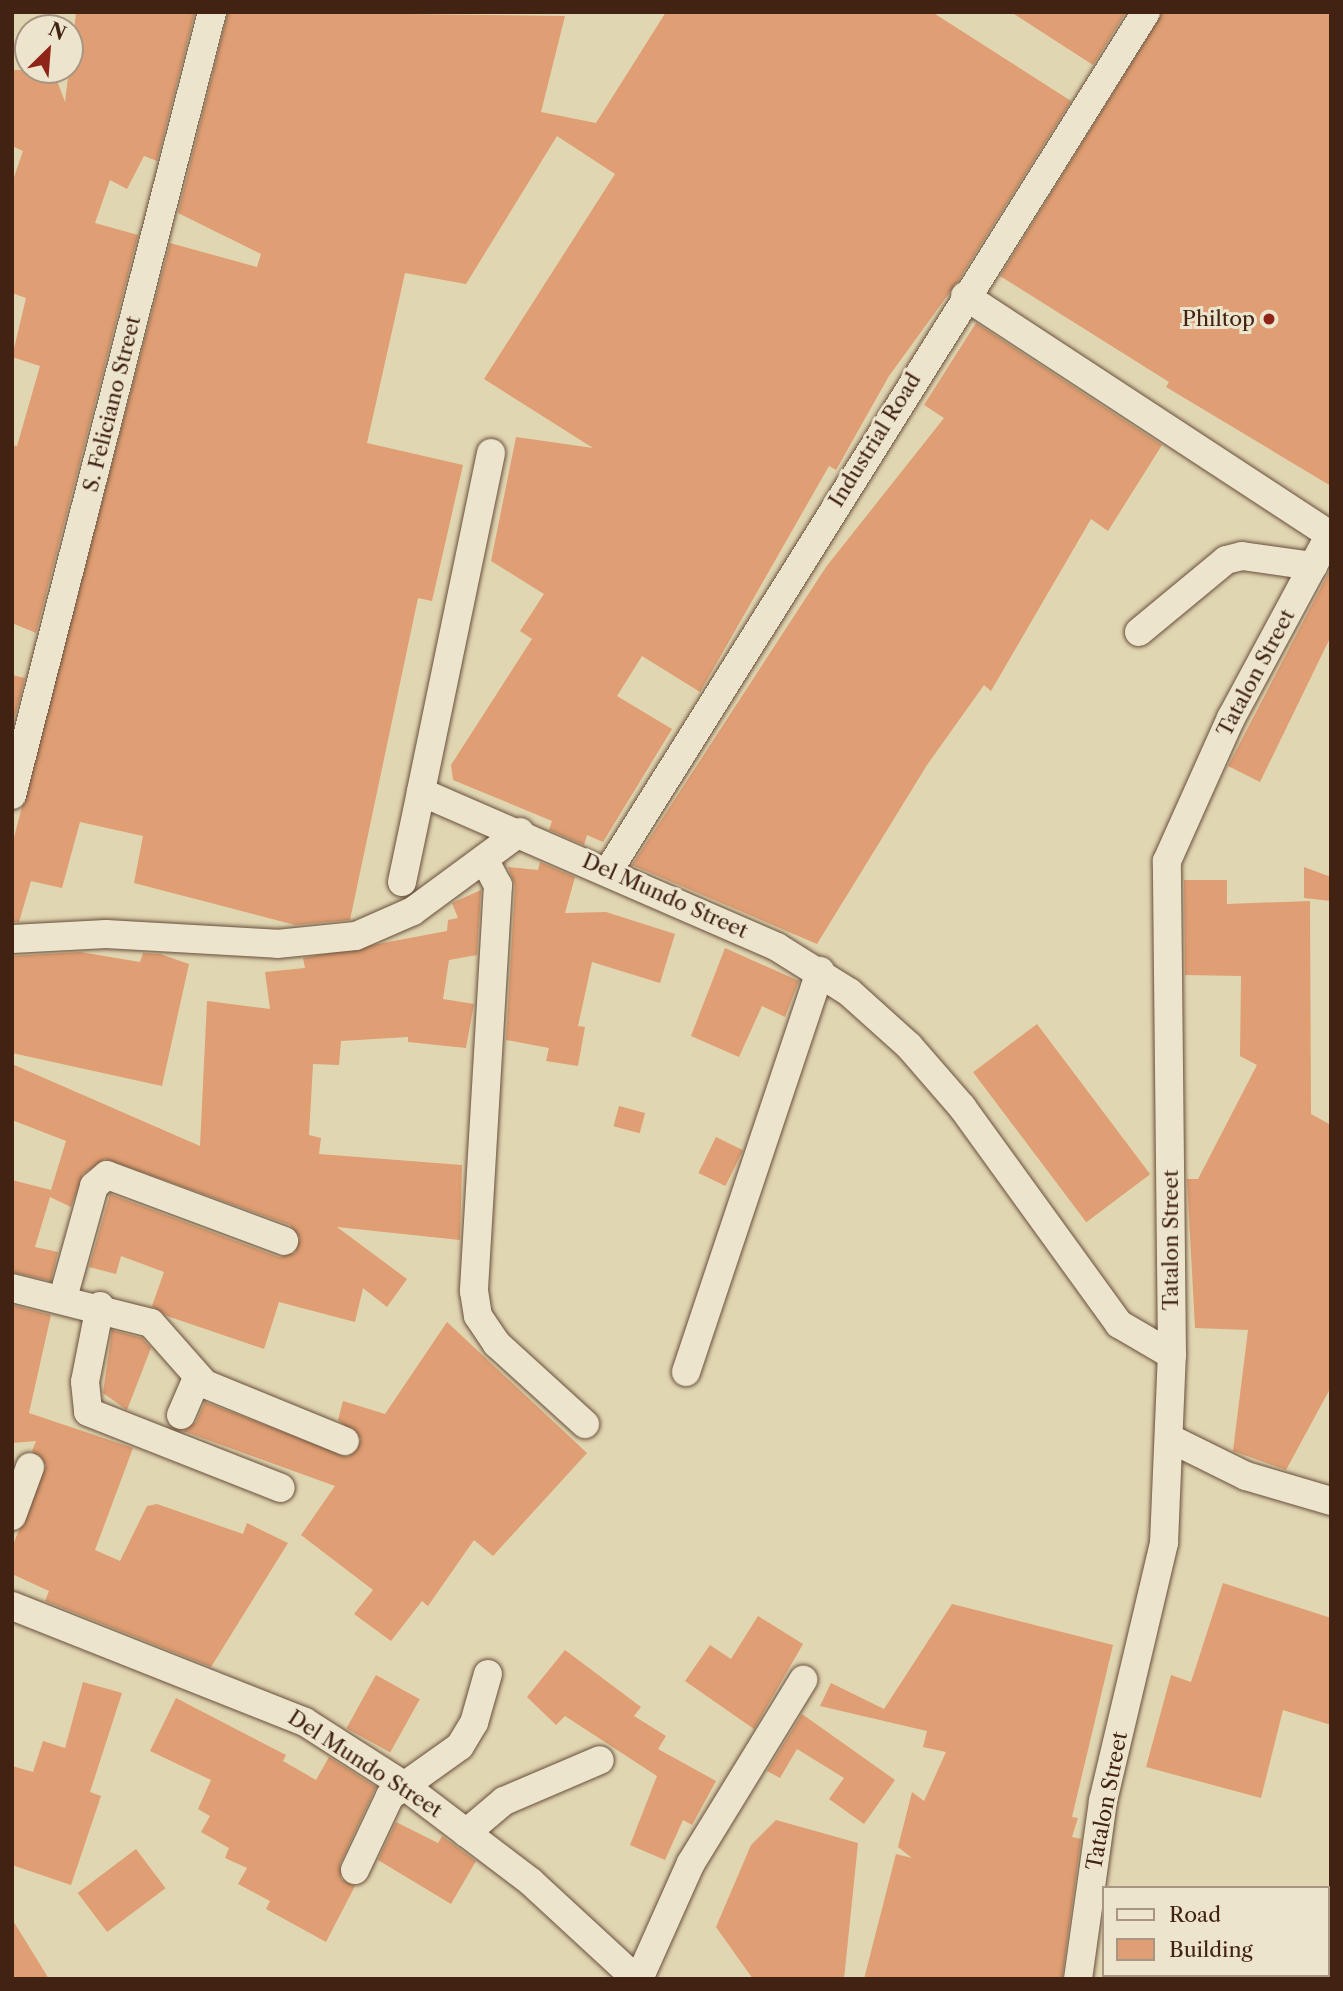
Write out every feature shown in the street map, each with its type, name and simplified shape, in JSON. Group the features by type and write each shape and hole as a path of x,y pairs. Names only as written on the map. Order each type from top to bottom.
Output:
{"street":[{"name":"S. Feliciano Street","path":"12,795 212,12"},
{"name":"Industrial Road","path":"609,870 965,296 1146,12"},
{"path":"965,296 1330,533"},
{"path":"402,883 491,453"},
{"name":"Tatalon Street","path":"1078,1979 1108,1780 1162,1560 1172,1355 1167,862 1178,826 1330,533"},
{"path":"1139,632 1226,560 1242,556 1313,565"},
{"name":"Del Mundo Street","path":"421,792 609,870 820,971 882,1020 962,1107 1119,1324 1172,1355"},
{"path":"12,939 106,934 277,944 356,936 400,919 520,832"},
{"path":"484,859 498,886 474,1291 478,1316 497,1344 584,1424"},
{"path":"686,1372 820,971"},
{"path":"62,1298 94,1186 107,1175 284,1241"},
{"path":"12,1288 100,1306 151,1323 197,1378 345,1441"},
{"path":"100,1306 85,1382 88,1412 281,1488"},
{"path":"181,1415 197,1378"},
{"path":"1169,1438 1246,1476 1331,1502"},
{"path":"12,1516 30,1467"},
{"name":"Del Mundo Street","path":"12,1606 285,1712 402,1784 466,1833 637,1979"},
{"path":"355,1870 390,1796 402,1784 460,1746 488,1675"},
{"path":"637,1979 691,1863 803,1680"},
{"path":"466,1833 504,1801 600,1760"}],"building":[{"path":"195,12 157,161 144,156 127,189 110,180 95,223 138,235 36,633 12,623 12,445 17,446 40,366 12,357 26,298 12,293 12,183 23,151 12,146 12,70 14,84 58,84 65,102 67,84 84,84 84,14 76,13"},
{"path":"228,12 565,16 541,112 596,123 666,12 932,12 1071,101 958,281 889,376 836,470 829,466 700,692 642,656 617,696 672,729 603,842 587,835 584,845 549,830 552,821 453,780 451,765 532,639 520,631 544,594 491,561 516,437 593,448 484,379 615,174 557,136 466,284 405,273 367,443 463,465 432,601 418,598 350,920 295,925 134,883 143,836 80,822 62,888 31,881 19,922 12,922 12,845 170,243 257,267 261,254 178,213"},
{"path":"1011,12 1126,12 1093,65"},
{"path":"1163,12 1331,12 1331,486 1166,387 1169,382 1000,276"},
{"path":"976,323 1162,445 1108,531 1091,519 991,691 984,685 927,765 817,944 632,865 826,567 944,418 924,405"},
{"path":"1331,568 1331,636 1260,782 1228,766"},
{"path":"12,675 25,678 12,727"},
{"path":"540,862 575,877 565,913 606,912 675,934 660,983 592,962 578,1026 585,1027 578,1066 546,1061 549,1048 506,1040 515,886 508,867 538,870"},
{"path":"1304,867 1331,877 1331,901 1304,898"},
{"path":"1184,880 1227,880 1227,904 1310,901 1311,1114 1331,1125 1331,1387 1286,1470 1233,1451 1248,1330 1195,1328 1187,1179 1198,1179 1257,1065 1240,1056 1241,976 1185,975"},
{"path":"481,890 477,955 449,960 443,999 474,1004 466,1048 408,1042 408,1037 341,1041 339,1065 313,1064 309,1135 321,1138 319,1154 462,1165 460,1240 337,1227 407,1279 387,1307 363,1288 355,1322 279,1302 264,1349 167,1316 152,1306 164,1272 121,1256 116,1274 89,1267 110,1194 279,1257 295,1253 300,1238 290,1225 105,1159 83,1174 71,1207 50,1197 35,1247 58,1252 51,1281 12,1272 12,1180 51,1190 66,1141 12,1120 12,1064 200,1146 207,1001 270,1009 265,972 305,968 303,958 447,931 448,920 458,918 452,903"},
{"path":"725,948 799,981 785,1017 762,1006 739,1057 691,1036"},
{"path":"80,952 140,962 143,953 160,954 189,964 162,1086 12,1053 12,956"},
{"path":"1037,1024 1150,1174 1086,1222 973,1072"},
{"path":"619,1106 645,1113 640,1133 614,1126"},
{"path":"716,1137 743,1150 725,1186 698,1173"},
{"path":"12,1305 51,1315 29,1413 133,1448 95,1550 120,1561 147,1506 157,1504 243,1534 247,1523 288,1543 211,1667 45,1601 49,1591 12,1574 12,1547 46,1465 32,1451 36,1441 12,1443"},
{"path":"447,1322 587,1453 493,1556 474,1540 428,1606 422,1601 391,1641 354,1614 373,1590 301,1535 335,1486 183,1431 196,1422 205,1402 348,1457 361,1439 338,1420 343,1401 385,1414"},
{"path":"112,1330 142,1338 151,1348 127,1410 103,1393"},
{"path":"1223,1583 1331,1618 1331,1725 1283,1710 1261,1798 1146,1767 1171,1675 1191,1682"},
{"path":"952,1604 1113,1645 1072,1817 1078,1818 1072,1837 1081,1839 1062,1979 864,1979 896,1854 912,1858 898,1847 912,1792 924,1801 946,1752 923,1747 927,1731 820,1706 831,1683 884,1709"},
{"path":"758,1616 803,1644 754,1729 685,1681 710,1645 731,1659"},
{"path":"565,1650 641,1707 634,1716 666,1736 658,1749 716,1781 692,1825 683,1820 665,1860 630,1845 657,1776 565,1716 556,1725 527,1697"},
{"path":"376,1675 420,1699 390,1753 346,1728"},
{"path":"83,1682 122,1693 90,1792 101,1796 71,1885 12,1865 12,1766 33,1772 43,1741 65,1748"},
{"path":"176,1698 286,1755 283,1761 316,1780 329,1757 376,1787 340,1864 341,1879 355,1886 326,1942 266,1909 270,1901 238,1884 247,1868 225,1858 229,1848 201,1832 210,1816 198,1809 211,1780 150,1751"},
{"path":"802,1714 895,1780 864,1824 829,1799 844,1778 797,1749 780,1778 767,1771"},
{"path":"776,1820 858,1843 844,1979 753,1979 716,1927 751,1845"},
{"path":"396,1822 438,1843 442,1836 476,1861 451,1904 378,1860"},
{"path":"136,1849 165,1888 107,1932 78,1893"},
{"path":"12,1919 49,1979 12,1979"}],"place":[{"name":"Philtop","path":"1269,319"}]}
